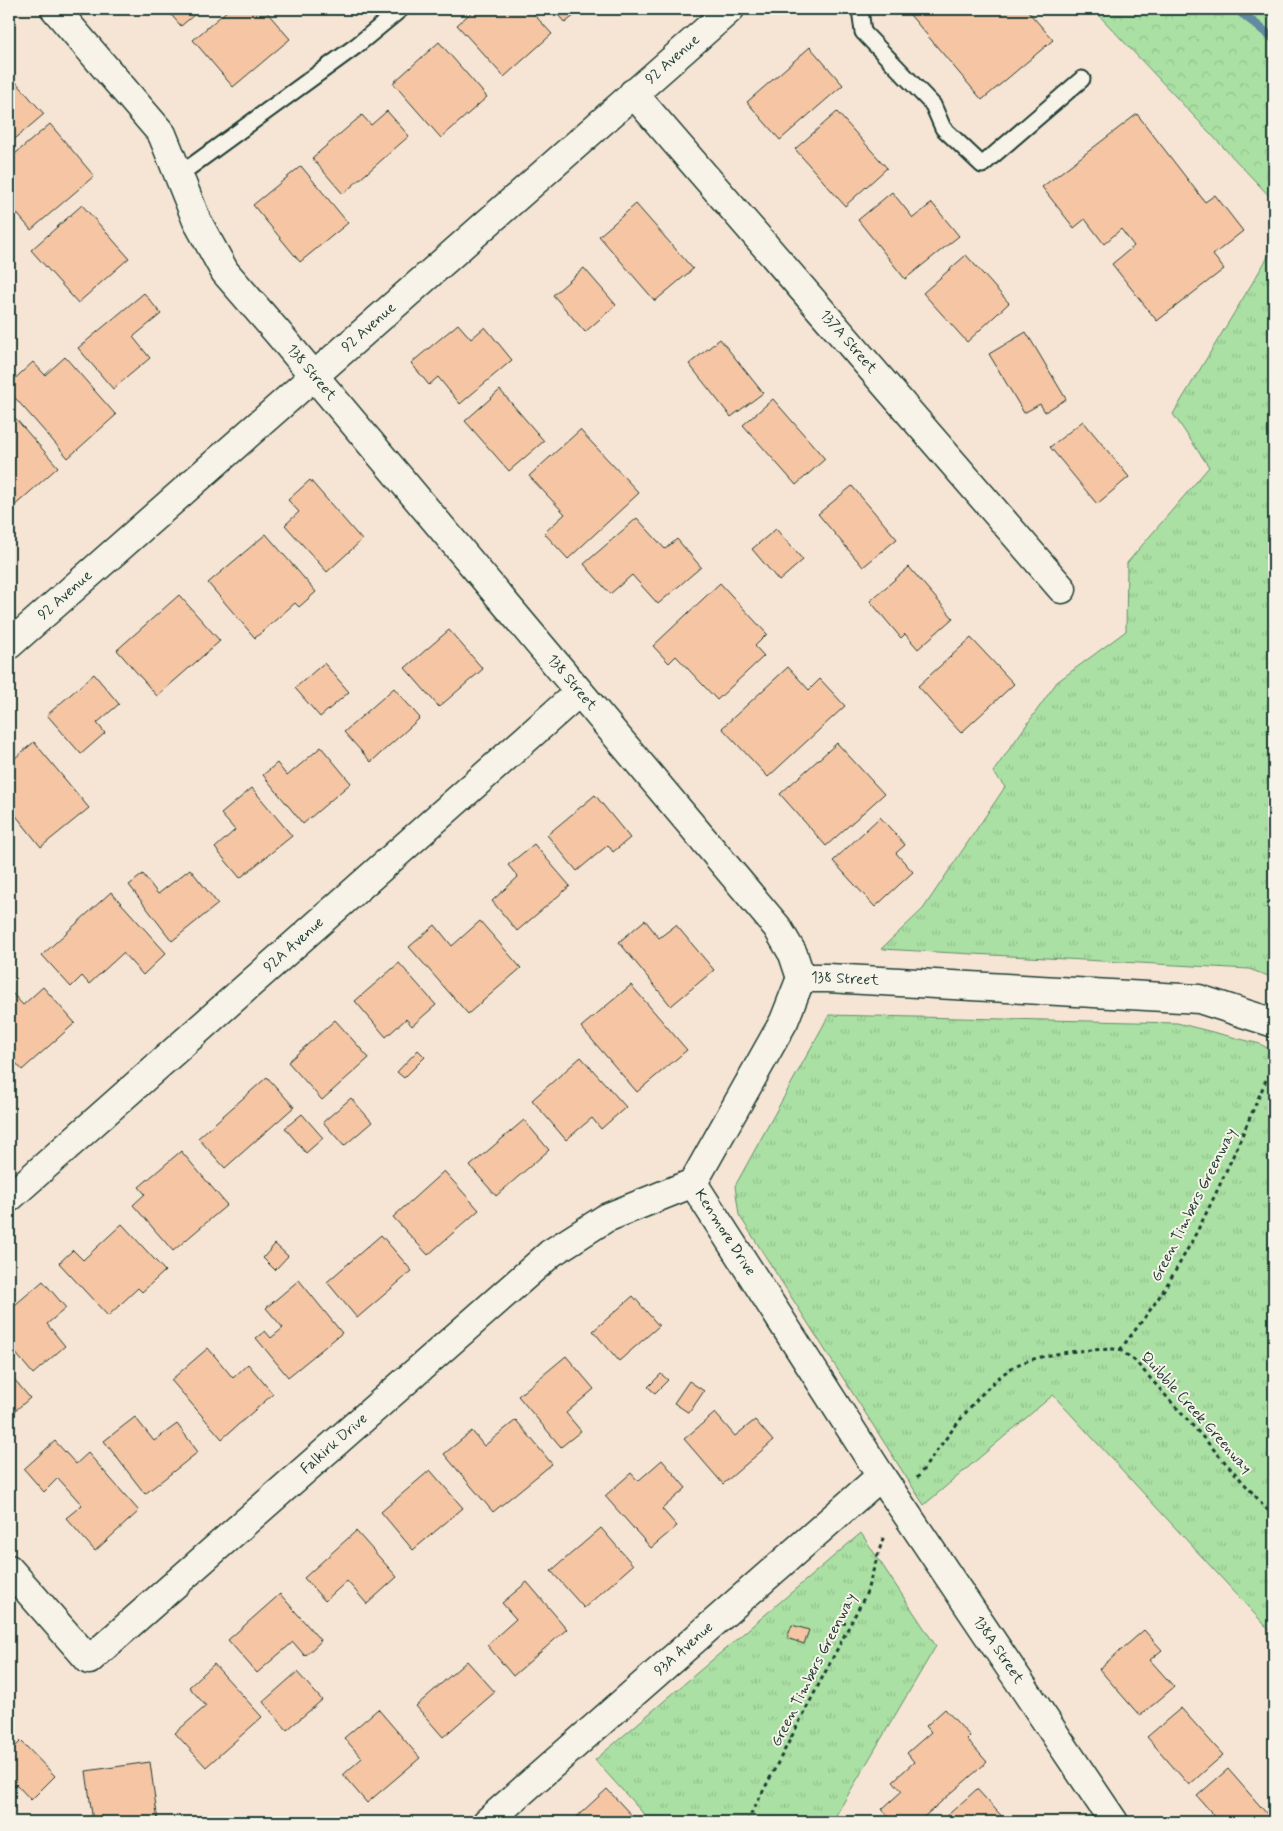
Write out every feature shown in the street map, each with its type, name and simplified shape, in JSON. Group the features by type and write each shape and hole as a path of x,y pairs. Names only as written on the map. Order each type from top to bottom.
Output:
{"street":[{"name":"138 Street","path":"55,9 162,134 197,221 225,272 777,927 793,954 801,978 1199,999 1274,1023"},
{"name":"92 Avenue","path":"9,645 730,9"},
{"name":"137A Street","path":"633,93 1062,590"},
{"name":"92A Avenue","path":"9,1198 579,692"},
{"name":"Kenmore Drive","path":"801,978 784,1021 693,1183 881,1476"},
{"name":"Falkirk Drive","path":"9,1569 89,1660 551,1253 606,1218 693,1183"},
{"name":"93A Avenue","path":"487,1822 881,1476"},
{"name":"138A Street","path":"881,1476 1114,1822"}],"lane":[{"path":"179,175 356,46 401,9"},
{"path":"860,9 864,32 933,105 943,128 982,165 1082,79"}],"path":[{"name":"Green Timbers Greenway","path":"1120,1350 1162,1293 1188,1248 1242,1137 1274,1062"},
{"path":"913,1482 969,1410 1002,1374 1018,1364 1055,1354 1120,1350"},
{"name":"Quibble Creek Greenway","path":"1120,1350 1134,1360 1274,1517"},
{"name":"Green Timbers Greenway","path":"747,1822 866,1594 885,1532"},
{"path":"842,1623 850,1624"},
{"path":"783,1733 791,1737"}],"green space":[{"path":"1093,9 1274,9 1274,201"},
{"path":"1274,247 1274,978 1249,969 881,949 923,909 1005,787 993,772 1057,682 1126,631 1127,563 1209,467 1173,414"},
{"path":"829,1015 1177,1023 1260,1044 1274,1052 1274,1635 1053,1395 924,1505 739,1215 735,1186"},
{"path":"861,1533 936,1646 832,1822 651,1822 595,1760"}],"building":[{"path":"166,9 201,9 181,26"},
{"path":"229,9 264,9 290,39 233,87 193,40"},
{"path":"475,9 529,9 552,34 504,77 457,25"},
{"path":"553,9 582,9 565,23"},
{"path":"905,9 1026,9 1053,40 982,100"},
{"path":"439,42 487,97 441,138 393,83"},
{"path":"810,47 843,85 780,140 747,102"},
{"path":"9,74 44,114 9,144"},
{"path":"387,111 409,136 343,194 312,158 362,115 371,125"},
{"path":"837,112 887,168 845,206 795,149"},
{"path":"1137,114 1205,202 1215,195 1243,231 1213,255 1224,269 1157,321 1112,264 1134,246 1121,229 1104,244 1085,219 1074,228 1042,187"},
{"path":"50,124 94,176 31,230 9,204 9,159"},
{"path":"301,166 348,223 300,262 253,205"},
{"path":"892,192 913,218 932,203 959,236 905,279 858,220"},
{"path":"636,204 693,269 655,301 599,236"},
{"path":"82,205 129,258 78,303 31,250"},
{"path":"966,255 1009,303 967,342 923,293"},
{"path":"584,268 616,305 585,332 553,295"},
{"path":"144,293 161,314 133,337 150,358 113,389 78,348"},
{"path":"458,324 471,339 485,327 512,360 460,404 438,377 429,385 411,363"},
{"path":"1026,332 1066,399 1045,412 1040,404 1024,413 989,354"},
{"path":"720,339 763,393 731,417 689,364"},
{"path":"65,357 116,415 68,458 9,391 9,384 33,362 45,375"},
{"path":"500,390 544,441 509,471 465,421"},
{"path":"773,399 825,459 796,485 743,425"},
{"path":"9,411 58,467 12,508 9,504"},
{"path":"1083,421 1129,477 1097,504 1050,447"},
{"path":"580,430 639,493 568,559 544,533 565,514 529,476"},
{"path":"310,480 362,540 327,572 285,525 299,512 288,500"},
{"path":"852,486 897,539 863,567 818,514"},
{"path":"637,518 665,549 677,539 701,567 658,604 632,575 610,594 584,564"},
{"path":"776,529 803,560 779,581 752,549"},
{"path":"266,534 316,592 299,607 295,603 255,638 208,583"},
{"path":"909,567 953,618 918,649 905,634 901,638 870,601"},
{"path":"720,583 767,634 755,646 764,656 717,700 676,656 669,663 653,646"},
{"path":"179,595 220,641 157,696 117,650"},
{"path":"449,630 483,669 439,707 405,668"},
{"path":"971,638 1014,684 961,733 918,686"},
{"path":"324,663 349,692 320,717 295,688"},
{"path":"788,667 809,690 820,679 845,706 768,777 722,728"},
{"path":"94,674 119,704 97,723 105,733 81,754 47,715"},
{"path":"394,688 420,718 371,762 344,732"},
{"path":"34,742 89,808 41,847 9,807 9,763"},
{"path":"837,743 884,794 826,846 780,794"},
{"path":"321,747 351,783 303,824 263,775 277,763 287,776"},
{"path":"252,788 292,836 240,878 215,848 235,830 221,814"},
{"path":"595,795 630,838 613,852 608,845 577,871 547,835"},
{"path":"880,817 905,845 896,853 913,872 875,907 833,861"},
{"path":"534,844 570,886 517,931 492,901 518,877 508,865"},
{"path":"190,869 218,904 172,941 129,885 143,874 158,894"},
{"path":"111,892 166,953 143,975 123,953 89,984 82,976 71,987 42,955"},
{"path":"645,920 659,938 676,925 714,970 671,1006 619,942"},
{"path":"480,921 521,968 468,1014 409,947 435,925 452,946"},
{"path":"399,963 436,1005 412,1026 406,1019 386,1037 355,1001"},
{"path":"631,985 687,1050 637,1092 581,1027"},
{"path":"43,987 75,1023 22,1070 9,1055 9,996 12,993 23,1005"},
{"path":"335,1020 369,1058 322,1100 288,1062"},
{"path":"418,1050 425,1057 404,1078 397,1072"},
{"path":"581,1057 626,1107 601,1129 592,1118 566,1140 532,1100"},
{"path":"267,1077 294,1107 225,1168 198,1138"},
{"path":"351,1098 372,1122 344,1146 323,1122"},
{"path":"302,1114 323,1138 306,1153 285,1128"},
{"path":"524,1120 549,1150 496,1196 470,1166"},
{"path":"181,1151 227,1205 173,1251 133,1205 145,1194 139,1187"},
{"path":"444,1171 479,1210 428,1255 393,1217"},
{"path":"122,1224 165,1271 142,1292 138,1288 108,1316 59,1263 73,1250 83,1260"},
{"path":"381,1235 412,1271 357,1318 327,1282"},
{"path":"275,1244 288,1256 275,1270 263,1258"},
{"path":"299,1280 342,1333 288,1377 256,1338 265,1331 271,1338 283,1328 266,1308"},
{"path":"43,1281 66,1308 47,1324 65,1346 33,1374 9,1345 9,1310"},
{"path":"633,1296 659,1326 619,1361 593,1331"},
{"path":"208,1348 233,1378 248,1364 273,1394 222,1439 171,1380"},
{"path":"566,1356 594,1389 566,1413 581,1431 561,1447 518,1396"},
{"path":"9,1373 30,1398 9,1416"},
{"path":"661,1374 668,1380 655,1393 648,1387"},
{"path":"689,1381 704,1391 689,1413 674,1403"},
{"path":"715,1413 735,1436 755,1420 773,1441 723,1484 684,1439"},
{"path":"135,1417 154,1441 177,1424 198,1452 145,1494 104,1441"},
{"path":"516,1420 552,1464 493,1512 444,1454 472,1431 484,1446"},
{"path":"55,1441 76,1464 88,1453 139,1511 95,1551 66,1518 82,1505 58,1478 44,1492 24,1469"},
{"path":"662,1460 686,1488 662,1509 677,1526 651,1548 605,1496 631,1473 638,1481"},
{"path":"430,1470 463,1508 413,1550 381,1512"},
{"path":"601,1528 633,1565 584,1608 551,1571"},
{"path":"356,1531 397,1577 367,1604 347,1581 325,1601 304,1578"},
{"path":"527,1582 567,1629 513,1676 487,1645 516,1619 502,1603"},
{"path":"280,1594 321,1641 305,1656 293,1642 257,1673 228,1640"},
{"path":"792,1625 809,1630 804,1644 787,1638"},
{"path":"1144,1630 1162,1650 1150,1660 1174,1687 1140,1716 1099,1669"},
{"path":"467,1661 495,1692 443,1737 416,1706"},
{"path":"214,1664 262,1717 206,1767 175,1733 206,1706 189,1687"},
{"path":"297,1672 322,1700 287,1730 263,1702"},
{"path":"1181,1708 1223,1755 1189,1785 1147,1737"},
{"path":"378,1709 420,1758 367,1803 343,1775 362,1758 344,1738"},
{"path":"945,1709 970,1736 967,1739 987,1762 918,1822 893,1822 882,1809 902,1791 893,1781 914,1762 907,1753 931,1732 926,1726"},
{"path":"21,1741 55,1776 31,1800 16,1784 9,1791 9,1753"},
{"path":"150,1762 158,1822 93,1822 86,1771"},
{"path":"1228,1769 1274,1822 1218,1822 1197,1796"},
{"path":"607,1789 636,1820 633,1822 571,1822"},
{"path":"977,1789 1007,1822 940,1822"}],"waterway":[{"path":"1237,9 1274,39"}]}
